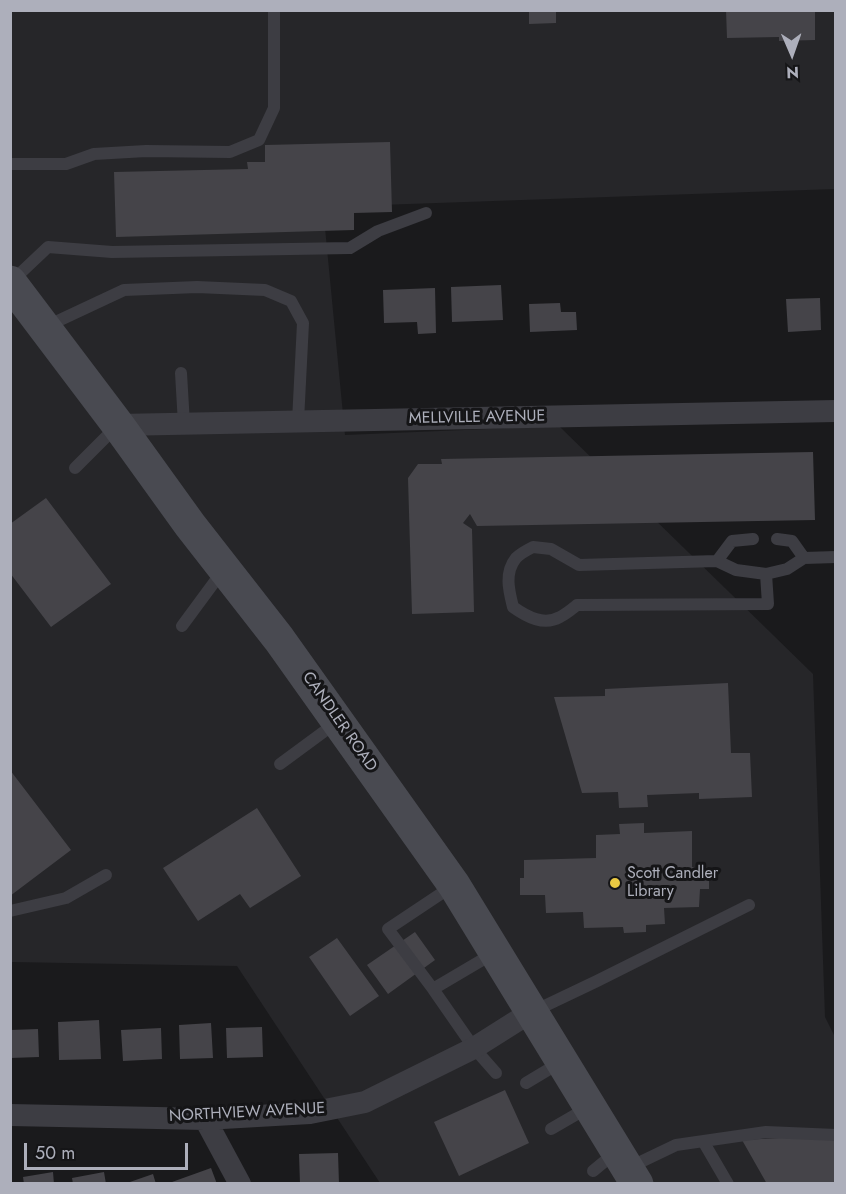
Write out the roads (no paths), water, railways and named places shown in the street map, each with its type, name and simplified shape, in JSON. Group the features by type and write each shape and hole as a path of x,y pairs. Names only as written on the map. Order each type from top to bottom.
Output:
{"main road":[{"name":"CANDLER ROAD","path":"11,282 190,525 279,639 454,885 590,1107 619,1168"}],"street":[{"name":"MELLVILLE AVENUE","path":"118,425 836,411"},
{"name":"NORTHVIEW AVENUE","path":"10,1115 205,1119 310,1113 365,1102 474,1048 531,1012"},
{"path":"205,1119 240,1184"}],"lane":[{"path":"10,164 66,164 94,154 146,151 230,152 259,140 274,108 274,10"},
{"path":"11,282 48,247 112,252 350,248 378,231 426,213"},
{"path":"44,327 124,290 197,287 265,290 291,301 303,323 298,421"},
{"path":"181,373 184,423"},
{"path":"75,468 118,425"},
{"path":"717,561 732,541 753,539"},
{"path":"777,539 792,541 804,558"},
{"path":"766,574 768,604 577,605 560,618 545,621 525,615 513,607 508,574 517,557 532,547 551,549 579,565 717,561 736,570 766,574 787,569 804,558 836,557"},
{"path":"182,626 224,569"},
{"path":"280,764 338,722"},
{"path":"10,911 66,898 106,875"},
{"path":"454,885 388,929 474,1048 496,1073"},
{"path":"531,1012 749,905"},
{"path":"433,989 495,952"},
{"path":"526,1083 562,1061"},
{"path":"551,1129 590,1107"},
{"path":"619,1168 676,1146 703,1141 766,1132 836,1135"},
{"path":"703,1141 728,1184"}],"place":[{"name":"Scott Candler Library","path":"615,883"}]}
